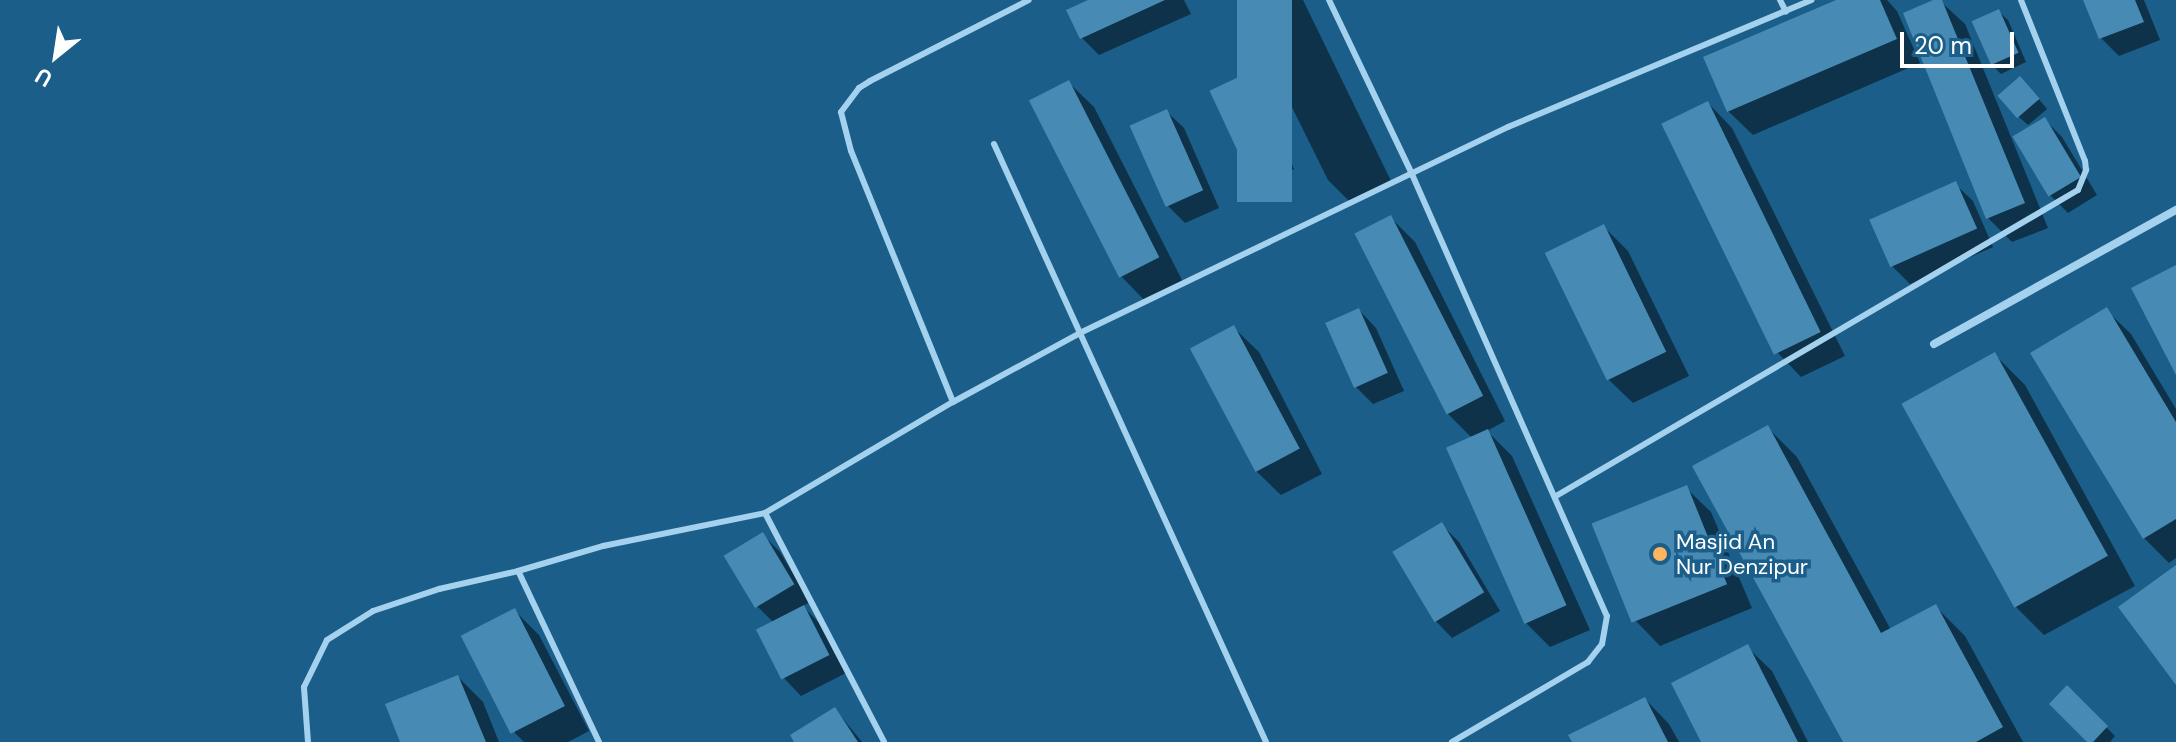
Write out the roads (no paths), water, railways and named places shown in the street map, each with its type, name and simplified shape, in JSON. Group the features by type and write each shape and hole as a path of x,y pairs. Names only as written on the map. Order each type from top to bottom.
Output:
{"street":[{"path":"1934,344 2176,210"}],"lane":[{"path":"953,402 851,151 841,112 859,88 870,81 1029,0"},
{"path":"1329,0 1411,172 1607,616 1602,644 1588,662 1452,742"},
{"path":"1780,0 1786,12"},
{"path":"308,742 304,687 327,640 373,611 439,589 518,571 603,546 765,513 953,402 1082,332 1508,127 1811,0"},
{"path":"1556,496 2078,190 2086,170 2085,161 2021,0"},
{"path":"994,144 1266,742"},
{"path":"765,513 884,742"},
{"path":"518,571 599,742"}],"place":[{"name":"Masjid An Nur Denzipur","path":"1660,554"}]}
